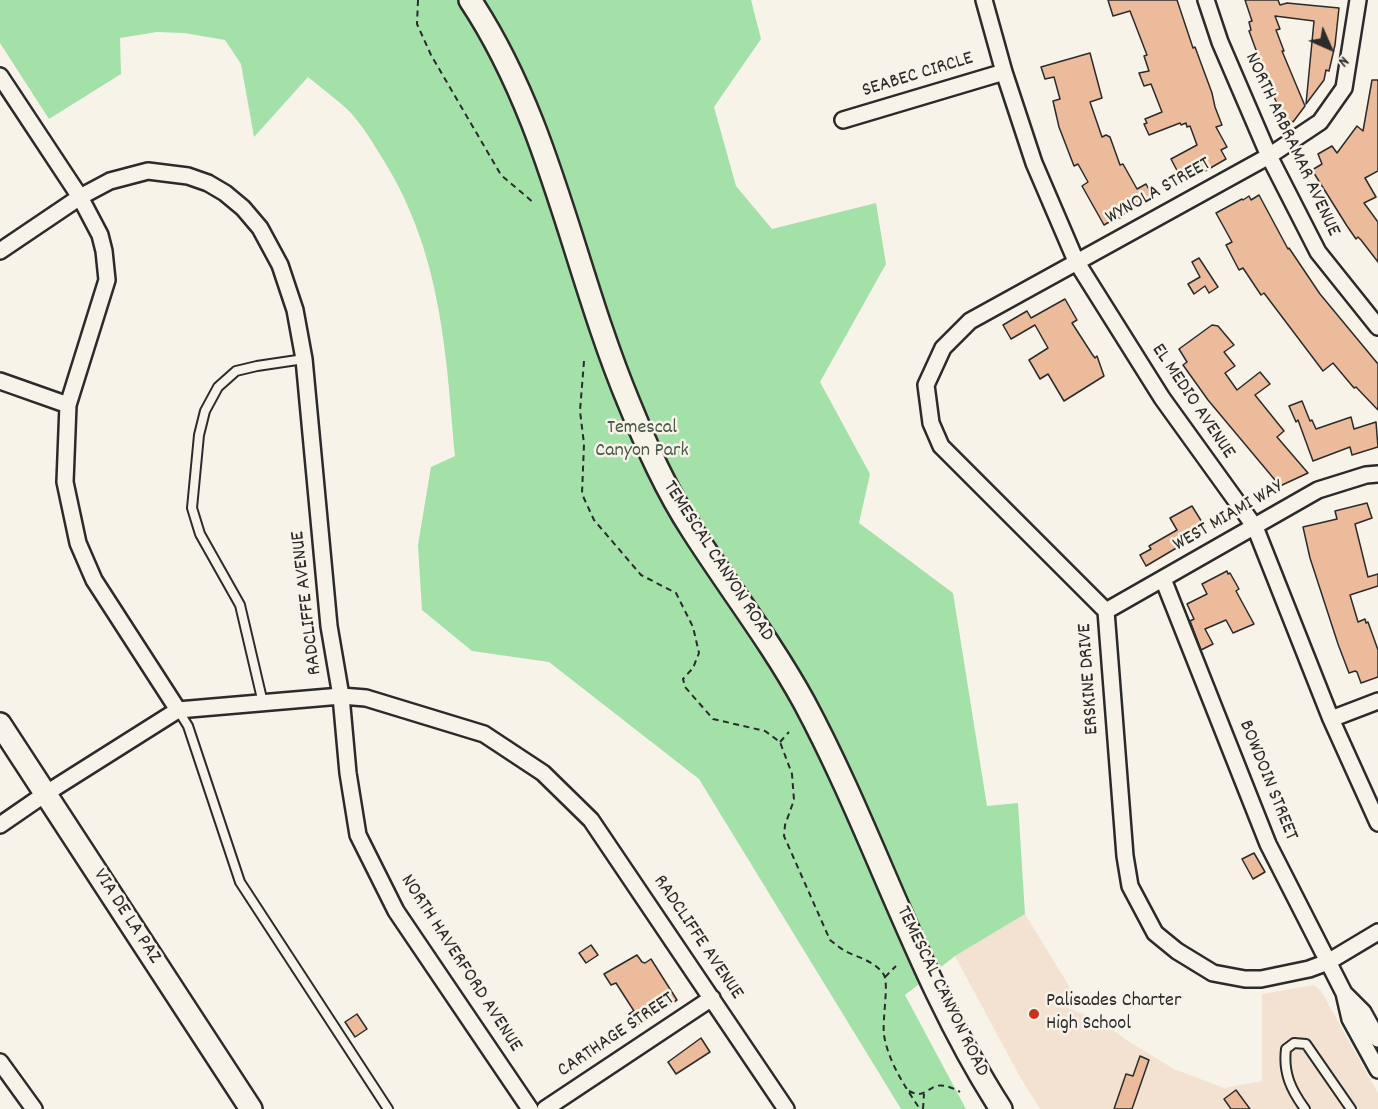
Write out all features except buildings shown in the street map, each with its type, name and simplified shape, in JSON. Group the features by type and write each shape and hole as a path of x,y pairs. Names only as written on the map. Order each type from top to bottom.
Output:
{"main road":[{"name":"TEMESCAL CANYON ROAD","path":"470,0 510,69 532,122 559,193 617,371 656,467 691,529 772,649 802,700 826,745 938,993 962,1041 1001,1109"},
{"name":"VIA DE LA PAZ","path":"0,724 251,1109"}],"street":[{"name":"EL MEDIO AVENUE","path":"984,0 1004,72 1034,163 1076,261 1162,398 1255,527 1331,719 1378,823"},
{"name":"NORTH ARBRAMAR AVENUE","path":"1206,0 1220,42 1269,156 1318,252 1378,327"},
{"name":"WYNOLA STREET","path":"927,385 943,348 970,321 1269,156 1320,122 1344,88 1358,0"},
{"name":"SEABEC CIRCLE","path":"843,120 1004,72"},
{"path":"0,76 80,197 100,235 107,280 68,405 65,482 78,543 94,580 178,710"},
{"name":"RADCLIFFE AVENUE","path":"0,251 80,197 110,181 148,171 188,176 208,183 243,208 260,227 280,265 295,310 304,359 329,626 341,696 366,698 484,734 543,773 591,820 786,1109"},
{"path":"0,381 68,405"},
{"name":"ERSKINE DRIVE","path":"927,385 931,423 941,446 1106,612 1125,856 1130,886 1155,933 1177,951 1213,973 1245,979 1262,979 1309,969 1328,962 1378,932"},
{"name":"WEST MIAMI WAY","path":"1106,612 1318,490 1366,475 1378,474"},
{"name":"BOWDOIN STREET","path":"1163,579 1268,844 1344,993 1350,1019 1378,1070"},
{"path":"0,825 178,710 341,696"},
{"name":"NORTH HAVERFORD AVENUE","path":"341,696 348,772 358,835 396,911 530,1109"},
{"path":"1331,719 1378,701"},
{"name":"BOWDOIN STREET","path":"1344,993 1363,1011 1378,1039"},
{"name":"CARTHAGE STREET","path":"545,1109 712,998"},
{"path":"0,1062 34,1109"}],"lane":[{"path":"263,703 240,605 200,534 192,508 199,435 204,411 218,387 236,371 304,359"},
{"path":"178,710 188,726 240,882 388,1109"},
{"path":"1305,1109 1291,1090 1284,1061 1286,1049 1294,1043 1306,1044 1351,1109"}],"path":[{"path":"418,0 417,24 437,64 501,175 534,203"},
{"path":"584,361 580,411 584,444 582,494 594,520 641,575 676,593 693,627 699,653 693,668 683,679 685,687 713,719 765,731 780,742 792,774 794,800 785,825 784,836 830,940 845,951 863,958 885,977 884,1035 890,1058 921,1109"},
{"path":"780,742 789,732"},
{"path":"885,977 896,966"},
{"path":"909,1091 916,1095 925,1094 937,1086 948,1086 960,1092"},
{"path":"921,1109 925,1094"}],"shaded area":[{"name":"Palisades Charter High School","path":"1025,914 1069,986 1068,1008 1102,1022 1174,1069 1224,1088 1262,1081 1262,994 1314,985 1321,991 1378,1093 1378,1109 1040,1109 1020,1077 955,956"}],"green space":[{"name":"Temescal Canyon Park","path":"0,0 751,0 761,39 714,107 736,186 772,229 876,203 886,264 820,382 870,474 859,523 953,593 987,806 1018,803 1025,914 955,956 905,995 966,1109 901,1109 699,779 549,662 472,651 422,610 418,545 431,467 455,456 444,341 429,267 418,231 384,161 352,115 308,77 254,137 241,64 225,40 184,33 157,32 120,38 121,74 49,119 0,43"}],"place":[{"name":"Palisades Charter High School","path":"1034,1014"}]}
